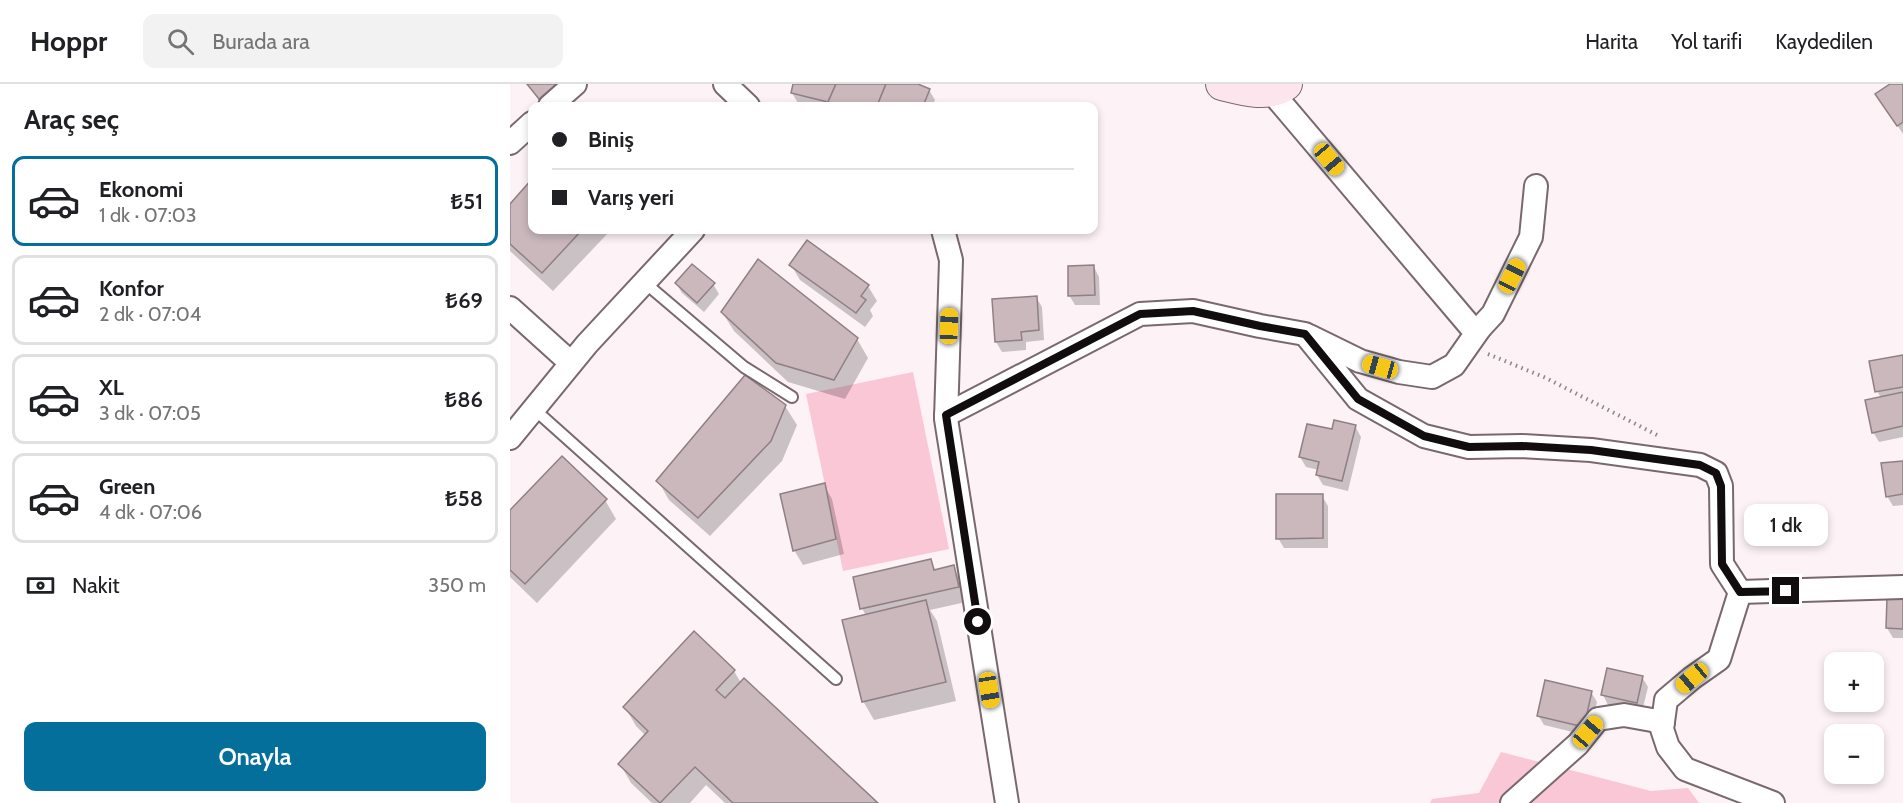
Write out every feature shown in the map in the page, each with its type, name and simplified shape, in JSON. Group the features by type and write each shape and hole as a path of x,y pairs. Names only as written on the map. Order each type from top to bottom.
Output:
{"main road":[{"path":"1222,84 1246,90 1278,87"}],"street":[{"path":"555,102 575,84"},
{"path":"726,84 744,102"},
{"path":"1278,87 1470,326 1480,328"},
{"path":"510,143 528,127"},
{"path":"946,415 1140,314 1193,311 1305,334 1360,361 1399,372 1432,377 1454,365 1480,328 1493,314 1531,237 1536,186"},
{"path":"510,438 571,363 689,234"},
{"path":"945,234 951,260 946,415 1007,803"},
{"path":"510,308 571,363"},
{"path":"1305,334 1358,399 1424,436 1469,447 1522,446 1591,450 1700,465 1716,473 1721,486 1722,564 1740,592"},
{"path":"1740,592 1903,587"},
{"path":"1740,592 1719,659 1666,700 1662,729 1668,747 1685,769 1773,803"},
{"path":"1512,803 1578,744 1598,719 1624,715 1663,722"}],"lane":[{"path":"644,282 744,367 792,397"},
{"path":"534,409 836,679"}],"path":[{"path":"1467,346 1546,378 1660,437"}],"shaded area":[{"path":"913,372 949,549 843,571 806,394"},
{"path":"1501,752 1651,791 1688,788 1699,803 1430,803 1432,799 1479,793"}],"building":[{"path":"527,84 557,84 539,99"},
{"path":"793,84 836,84 828,102 791,93"},
{"path":"836,84 886,84 879,102 828,102"},
{"path":"886,84 918,84 930,89 925,102 879,102"},
{"path":"1890,84 1903,84 1903,122 1897,126 1875,94"},
{"path":"528,184 528,234 578,234 542,273 510,244 510,204"},
{"path":"807,240 869,285 861,296 866,300 856,313 789,265"},
{"path":"758,259 858,338 834,380 776,363 721,312"},
{"path":"692,264 715,283 697,303 675,283"},
{"path":"1094,265 1095,295 1068,296 1068,266"},
{"path":"1037,296 1039,330 1021,332 1022,340 995,342 992,299"},
{"path":"1903,355 1903,387 1875,392 1869,361"},
{"path":"745,375 786,405 771,441 698,518 656,481"},
{"path":"1903,392 1903,426 1872,433 1865,400"},
{"path":"1334,420 1356,425 1342,481 1316,475 1319,462 1299,457 1307,424 1332,429"},
{"path":"562,456 607,499 525,584 510,570 510,510"},
{"path":"1903,461 1903,494 1886,497 1881,463"},
{"path":"825,483 836,539 793,551 780,494"},
{"path":"1276,494 1323,494 1323,538 1276,539"},
{"path":"931,559 934,570 954,565 959,587 860,609 853,577"},
{"path":"1887,597 1903,597 1903,629 1886,628"},
{"path":"926,600 946,682 862,702 842,620"},
{"path":"694,631 735,670 716,690 725,698 744,678 878,803 733,803 695,767 660,803 618,764 648,731 623,707"},
{"path":"1607,668 1643,676 1637,703 1601,695"},
{"path":"1545,680 1592,691 1584,727 1537,716"}],"route":[{"path":"978,622 946,415 1140,314 1193,311 1305,334 1358,399 1424,436 1469,447 1522,446 1591,450 1700,465 1716,473 1721,486 1722,564 1740,592 1786,591"}]}
